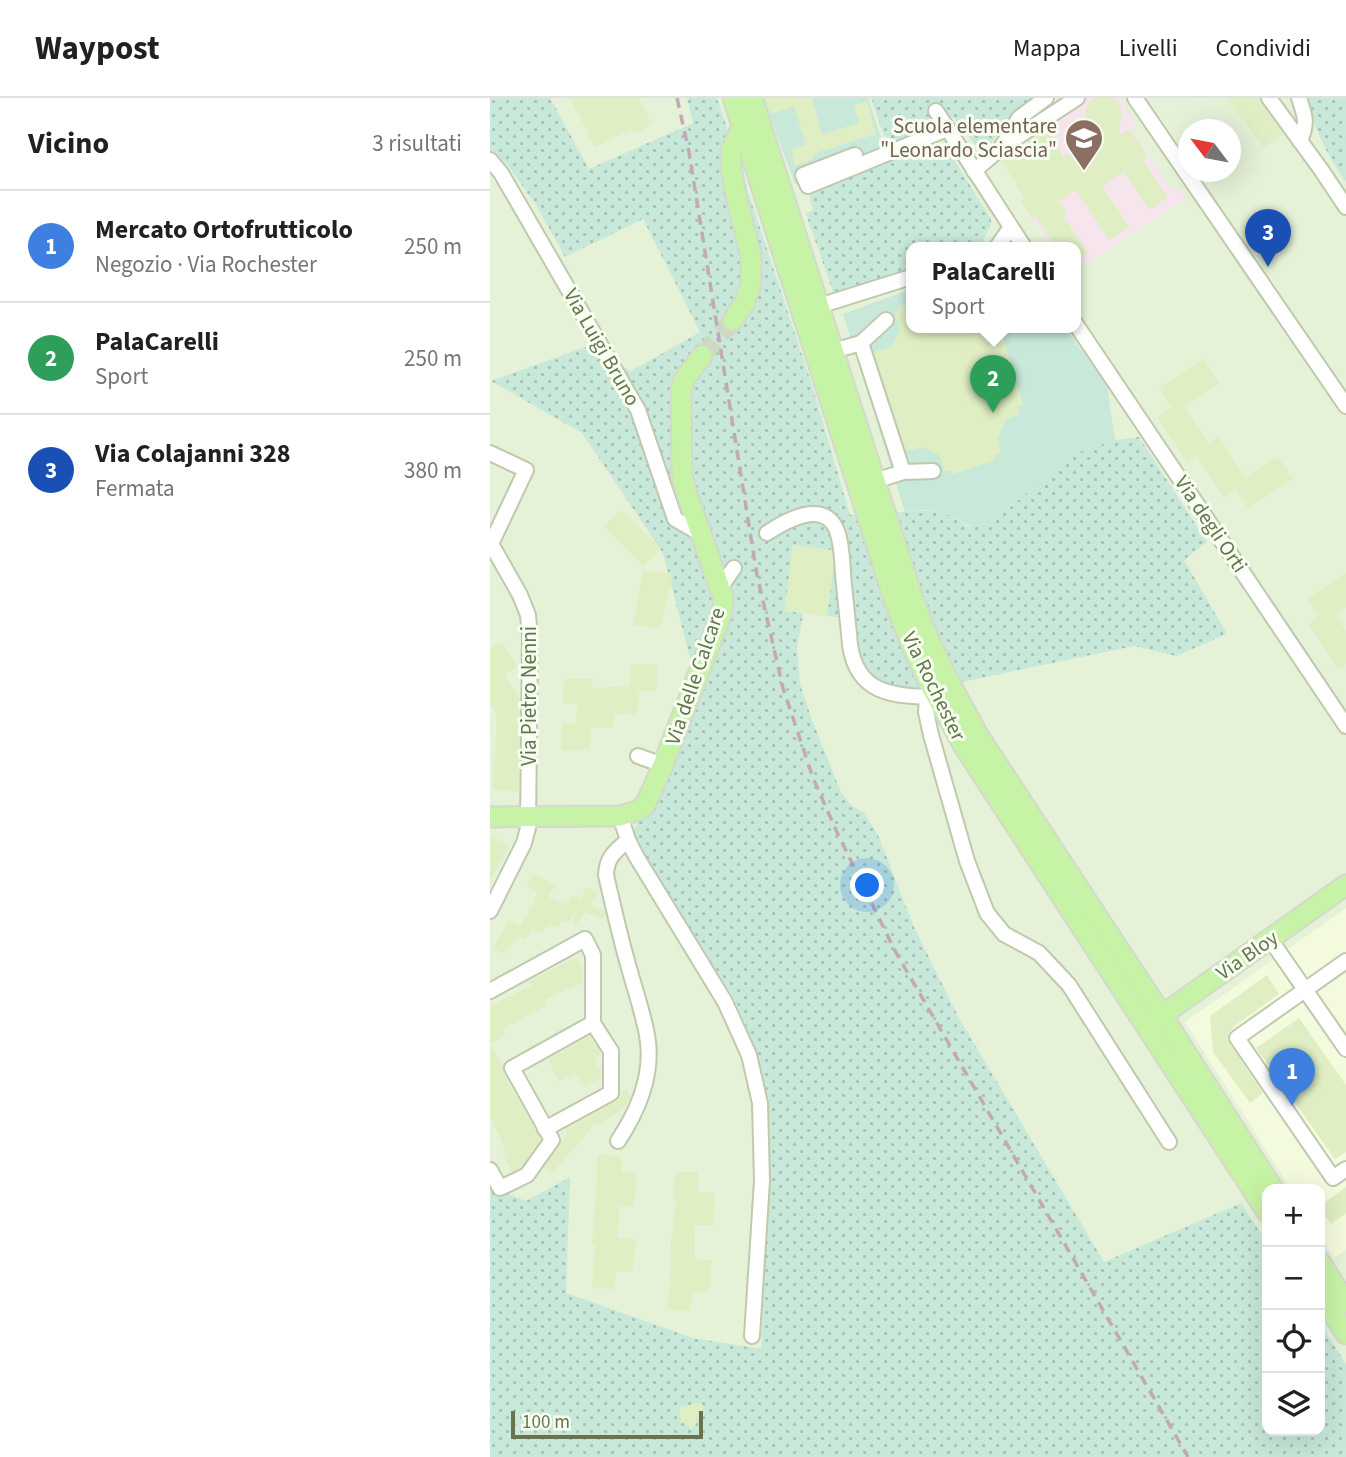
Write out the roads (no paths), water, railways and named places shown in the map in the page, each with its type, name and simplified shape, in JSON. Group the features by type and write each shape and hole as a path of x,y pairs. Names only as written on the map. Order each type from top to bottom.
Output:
{"main road":[{"name":"Via Rochester","path":"733,98 750,123 819,306 913,598 946,676 997,765 1155,1020 1262,1203"},
{"name":"Via Rochester","path":"752,98 750,123 896,605 932,697 981,775 1270,1184"},
{"path":"733,320 745,302 751,283 751,256 735,192 730,150 750,123"},
{"name":"Via delle Calcare","path":"620,816 631,814 644,806 663,765 723,607 723,597 684,485 681,389 685,378 702,356"},
{"path":"490,817 620,816"},
{"name":"Via Bloy","path":"1155,1020 1346,885"},
{"path":"1325,1270 1346,1303"},
{"path":"1325,1301 1346,1334"}],"street":[{"path":"1002,146 1019,118 1046,98"},
{"path":"974,171 1002,146 1077,98"},
{"path":"1135,98 1346,407"},
{"path":"1269,98 1346,207"},
{"path":"1299,98 1305,116 1305,129 1300,141"},
{"path":"936,111 1021,242"},
{"path":"855,155 803,175 808,186 947,130"},
{"name":"Via Luigi Bruno","path":"490,160 501,173 638,410 675,519 701,534"},
{"path":"1000,242 1011,227"},
{"path":"819,306 906,279"},
{"path":"833,351 860,343 886,320"},
{"name":"Via degli Orti","path":"1081,332 1346,726"},
{"path":"860,343 903,472"},
{"path":"490,453 526,471 491,543"},
{"path":"875,481 903,472 933,471"},
{"path":"767,533 797,516 822,514 831,520 841,548 852,659 857,671 879,690 893,695 932,697 926,712 931,735 967,861 987,913 1003,934 1039,953 1069,985 1169,1142"},
{"name":"Via Pietro Nenni","path":"490,911 524,843 528,828 530,636 528,615 520,595 491,543"},
{"path":"720,588 734,568"},
{"path":"638,755 663,765"},
{"path":"620,816 628,840 725,1002 750,1055 760,1103 762,1181 752,1336"},
{"path":"618,1141 635,1113 645,1080 648,1058 648,1037 620,937 606,874 606,864 610,856 628,840"},
{"path":"490,990 585,939 593,955 593,1023 611,1051 611,1093 545,1129"},
{"path":"1270,939 1346,1049"},
{"path":"1346,961 1237,1038 1333,1178 1346,1169"},
{"path":"490,1170 500,1188 527,1175 552,1140 512,1068 593,1023"}],"tunnel":[{"path":"702,356 733,320"}],"railway":[{"path":"677,98 689,152 757,575 783,688 813,778 894,949 1188,1457"}],"place":[{"name":"Scuola elementare \"Leonardo Sciascia\"","path":"1084,172"},
{"name":"Via Colajanni 328","path":"1268,267"},
{"name":"PalaCarelli","path":"993,413"},
{"name":"Mercato Ortofrutticolo","path":"1292,1106"}]}
